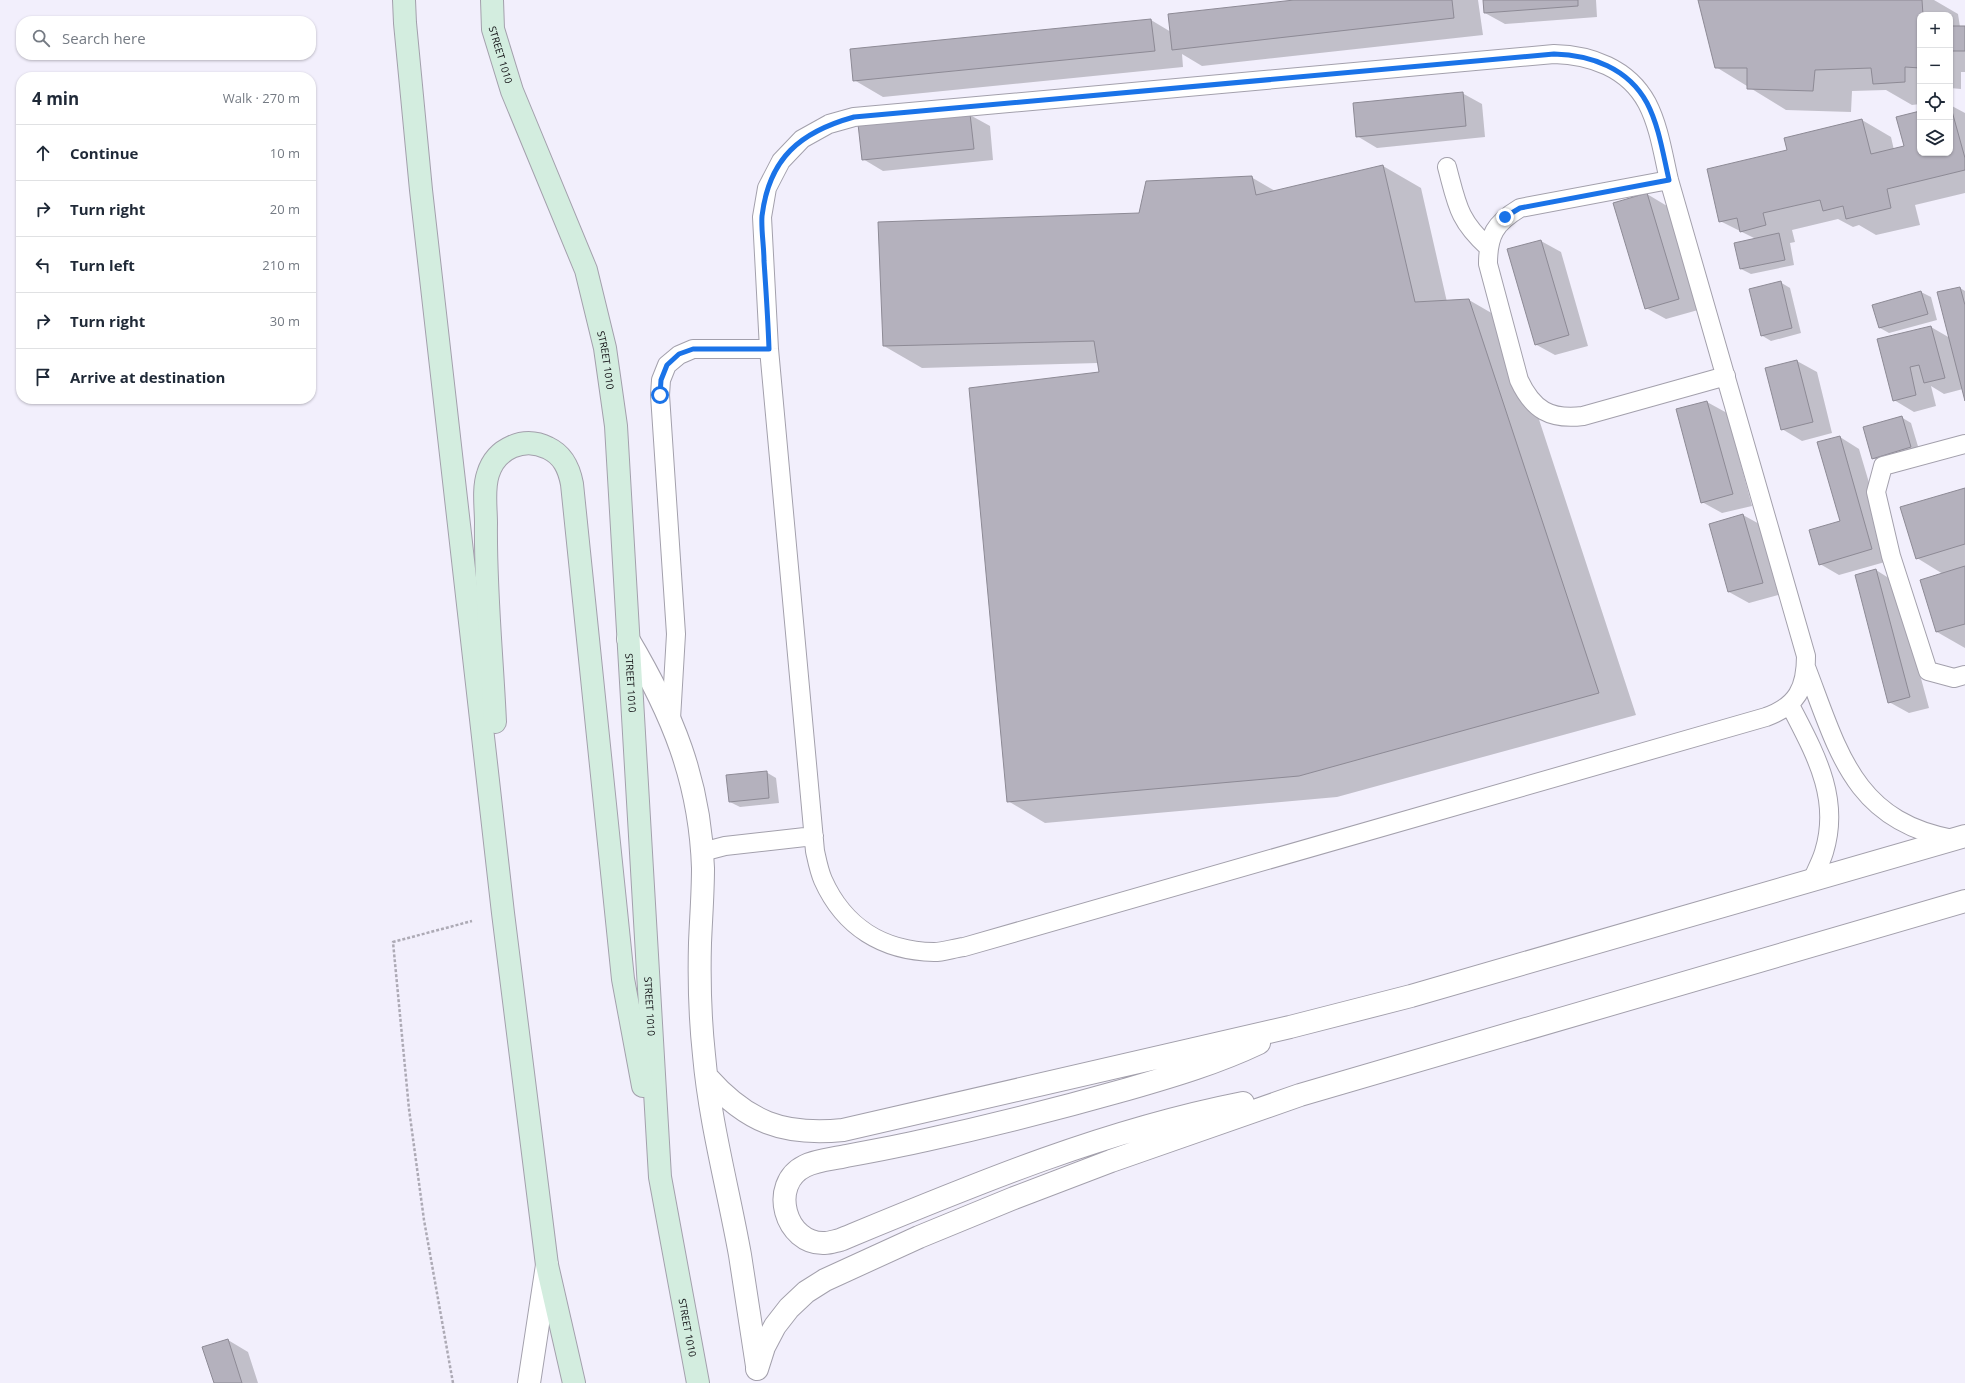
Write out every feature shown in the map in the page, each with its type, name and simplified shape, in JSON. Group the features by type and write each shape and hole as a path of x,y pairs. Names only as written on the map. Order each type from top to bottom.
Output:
{"street":[{"path":"404,0 421,190 503,913 547,1265 574,1383"},
{"name":"STREET 1010","path":"492,0 493,29 512,91 586,270 604,348 616,426 660,1178 698,1383"},
{"path":"503,913 486,545 486,488 488,475 493,462 502,452 514,446 527,443 541,444 553,450 563,459 569,471 572,484 623,979 660,1178"},
{"path":"628,639 652,678 671,719 686,762 695,797 702,852 700,1016 709,1098 740,1256 759,1376"},
{"path":"707,1077 724,1096 750,1114 767,1123 792,1130 817,1132 843,1130 1290,1027 1411,996 1959,838"},
{"path":"759,1376 764,1347 775,1326 789,1308 806,1292 825,1280 920,1237 1014,1198 1118,1159 1300,1095 1965,901"},
{"path":"1290,1027 1232,1056 1201,1067 1084,1102 996,1124 908,1144 819,1161 804,1166 793,1176 785,1189 784,1205 788,1220 797,1232 810,1240 825,1243 840,1240 979,1182 1091,1142 1198,1112 1249,1102 1300,1095"},
{"path":"529,1383 547,1265"}],"lane":[{"path":"1554,54 1576,55 1597,60 1617,71 1633,85 1642,96 1655,123 1669,180 1806,656 1804,682 1798,694 1790,704 1779,713 964,947 936,952 907,950 880,941 855,925 836,904 822,879 815,851 769,349 762,217 767,188 781,161 802,139 829,124 854,117 1554,54"},
{"path":"1447,167 1464,223 1488,247"},
{"path":"1669,180 1520,208 1505,217 1494,230 1488,247 1488,264 1519,380 1529,399 1536,407 1551,415 1567,418 1583,416 1726,376"},
{"path":"671,719 676,634 660,395 661,380 667,365 679,354 693,349 769,349"},
{"path":"1965,444 1883,466 1876,492 1891,556 1928,671 1954,678 1965,674"},
{"path":"1806,666 1838,748 1855,780 1870,799 1887,814 1908,826 1930,835 1959,838"},
{"path":"1790,704 1818,760 1827,790 1828,829 1824,851 1812,880"},
{"path":"702,852 725,846 814,836"}],"path":[{"path":"454,1383 424,1220 409,1109 393,942 503,913"}],"building":[{"path":"1294,0 1452,0 1454,18 1172,50 1168,14"},
{"path":"1483,0 1578,0 1578,6 1484,13"},
{"path":"1698,0 1922,0 1923,12 1917,12 1917,68 1905,67 1905,82 1873,84 1871,68 1815,70 1813,91 1747,89 1747,68 1715,68"},
{"path":"1151,19 1155,51 853,81 850,49"},
{"path":"1953,26 1965,26 1965,51 1953,51"},
{"path":"1463,92 1466,126 1356,137 1353,103"},
{"path":"1917,112 1917,156 1953,156 1953,115 1965,158 1965,170 1887,189 1891,208 1846,219 1843,206 1823,211 1820,200 1763,213 1766,225 1740,232 1737,218 1719,222 1707,169 1787,150 1784,138 1862,119 1871,154 1904,146 1896,117"},
{"path":"970,114 974,149 862,160 858,124"},
{"path":"1383,165 1415,302 1469,299 1599,693 1299,776 1007,802 969,388 1099,372 1094,341 883,346 878,222 1139,213 1146,181 1252,176 1256,195"},
{"path":"1647,193 1679,299 1645,309 1613,203"},
{"path":"1779,233 1785,260 1740,269 1734,243"},
{"path":"1541,240 1569,335 1535,345 1507,249"},
{"path":"1781,281 1792,328 1761,336 1749,289"},
{"path":"1960,287 1965,305 1965,401 1937,292"},
{"path":"1921,291 1928,314 1879,328 1872,305"},
{"path":"1931,326 1945,378 1924,383 1919,365 1910,367 1916,395 1893,401 1877,339"},
{"path":"1797,360 1813,422 1781,430 1765,368"},
{"path":"1707,401 1733,494 1701,503 1676,409"},
{"path":"1902,416 1911,447 1872,459 1863,427"},
{"path":"1840,436 1872,549 1819,565 1809,530 1840,521 1817,442"},
{"path":"1965,488 1965,544 1916,559 1900,507"},
{"path":"1743,514 1763,583 1728,592 1709,524"},
{"path":"1965,566 1965,624 1936,632 1920,580"},
{"path":"1876,569 1910,697 1888,703 1855,575"},
{"path":"767,771 769,798 729,802 726,775"},
{"path":"228,1339 242,1383 214,1383 202,1347"}],"route":[{"path":"660,395 661,380 667,365 679,354 693,349 769,349 762,217 767,188 781,161 802,139 829,124 854,117 1554,54 1576,55 1597,60 1617,71 1633,85 1646,102 1655,123 1669,180 1520,208 1505,217"}]}
